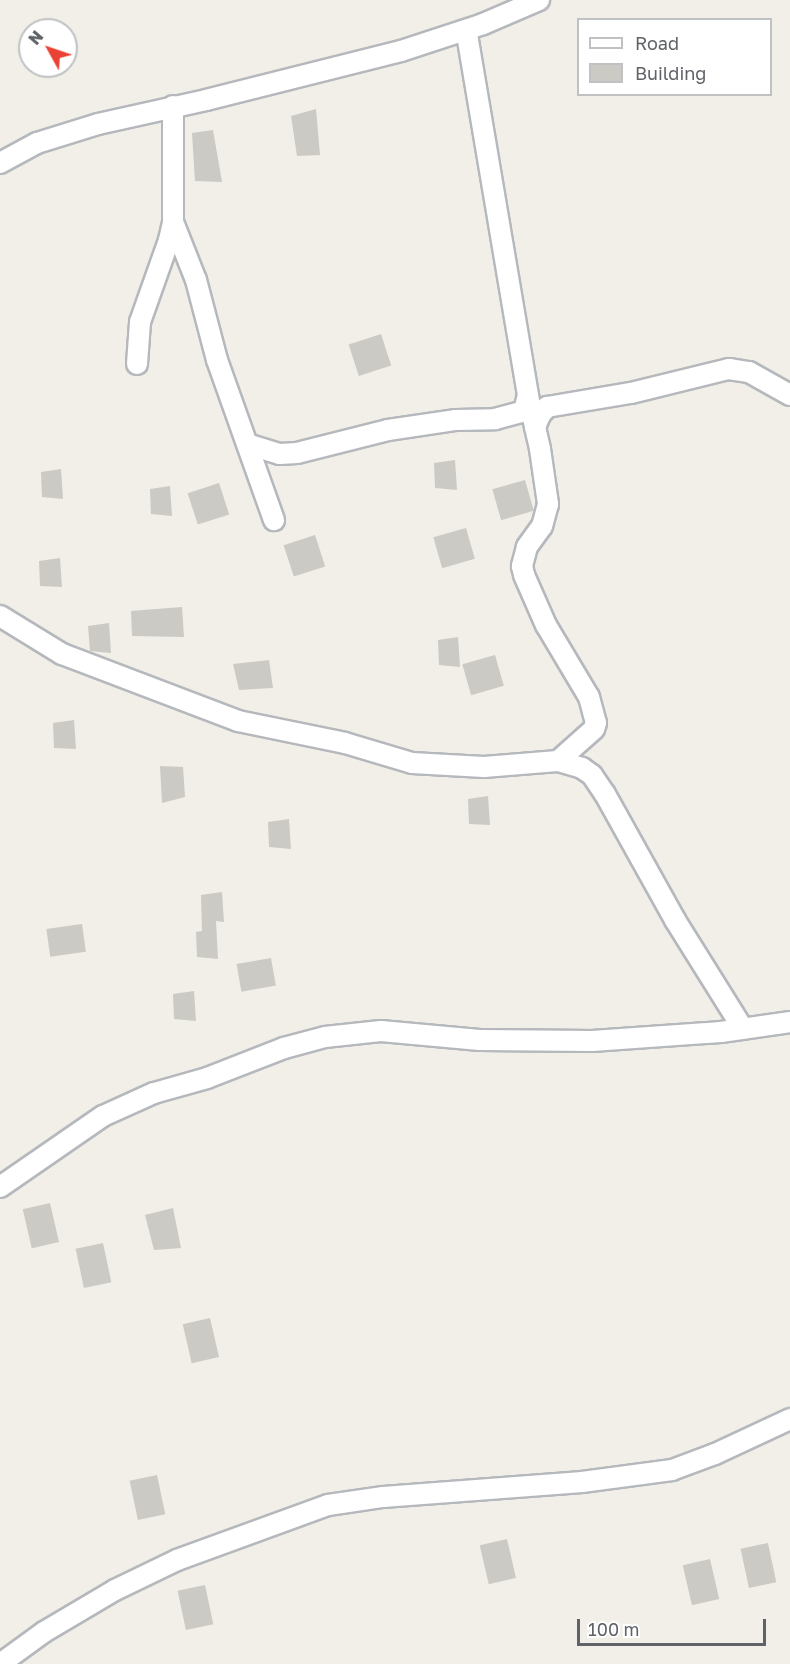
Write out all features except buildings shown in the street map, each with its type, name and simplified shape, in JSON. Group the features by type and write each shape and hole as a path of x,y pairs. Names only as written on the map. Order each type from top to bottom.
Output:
{"street":[{"path":"2,156 98,124 206,100 400,51 466,30 539,0"},
{"path":"466,30 548,504 542,526 527,547 522,566 546,625 589,698 596,723 594,729 558,761"},
{"path":"137,364 140,322 148,292 169,240 173,222 173,106"},
{"path":"173,222 196,280 217,360 274,520"},
{"path":"535,427 540,415 547,407 631,393 729,369 749,372 790,395"},
{"path":"247,444 280,454 297,453 388,430 456,420 513,416 524,411 528,395"},
{"path":"0,616 62,654 238,721 345,743 412,763 484,767 558,761 582,768 591,775 605,794 675,920 744,1029"},
{"path":"0,1186 78,1131 111,1112 154,1093 207,1078 284,1048 325,1037 381,1031 480,1040 580,1041 721,1032 790,1023"},
{"path":"0,1664 44,1632 115,1590 177,1560 328,1505 383,1497 582,1482 672,1470 715,1454 790,1419"}]}
